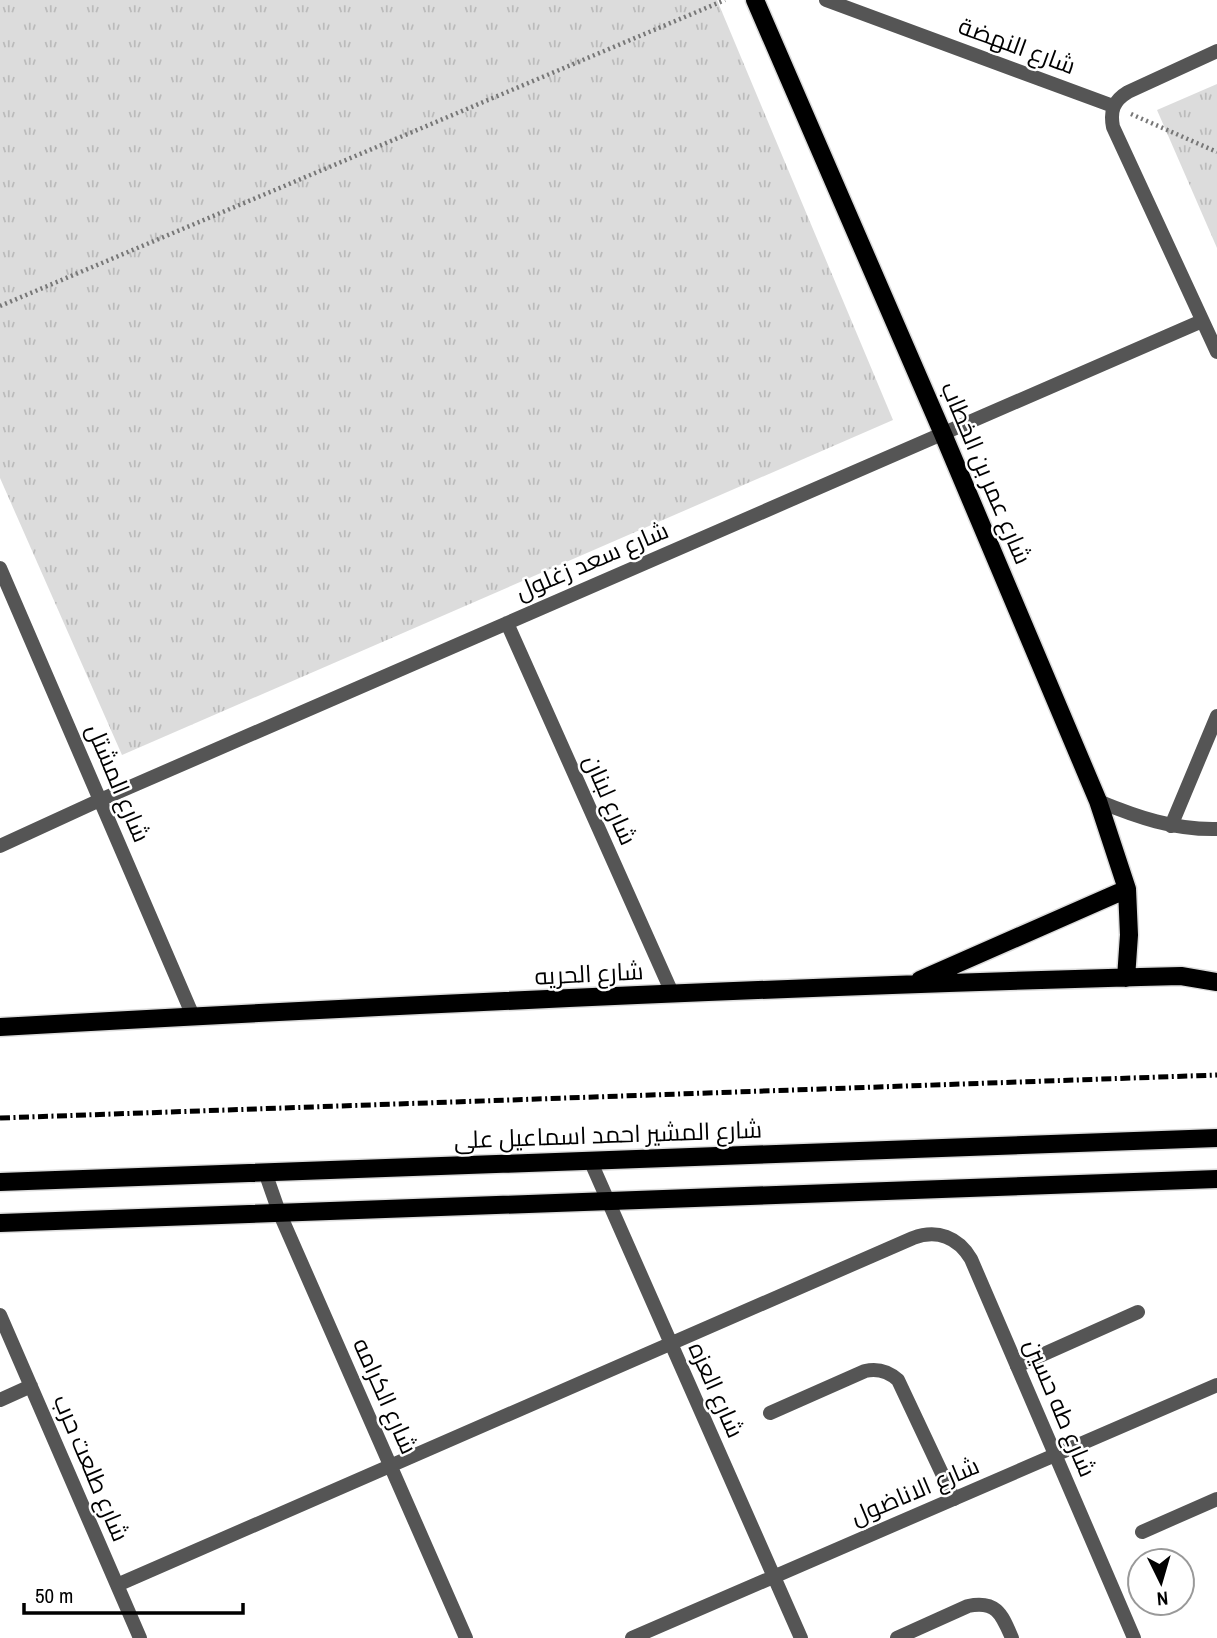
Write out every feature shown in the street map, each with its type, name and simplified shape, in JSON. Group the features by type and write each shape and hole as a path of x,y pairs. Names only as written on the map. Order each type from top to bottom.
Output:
{"main road":[{"name":"شارع عمر بن الخطاب","path":"755,0 1098,800 1127,889 1129,935 1126,978"},
{"path":"911,985 1127,889"},
{"name":"شارع الحريه","path":"0,1027 673,995 1181,976 1217,968"},
{"name":"شارع الحريه","path":"1181,976 1217,982"},
{"name":"شارع المشير احمد اسماعيل على","path":"0,1182 1217,1138"},
{"path":"0,1223 1217,1179"}],"street":[{"name":"شارع النهضة","path":"826,0 1113,106"},
{"path":"1217,51 1119,97 1113,106 1111,117 1113,127 1217,352"},
{"name":"شارع سعد زغلول","path":"0,846 100,800 1202,321"},
{"name":"شارع المشتل","path":"0,568 193,1016"},
{"name":"شارع لبنان","path":"507,623 673,995"},
{"path":"1171,826 1217,716"},
{"path":"1098,800 1134,816 1171,826 1217,830"},
{"name":"شارع العزه","path":"590,1160 801,1638"},
{"name":"شارع الكرامه","path":"265,1172 279,1212 466,1638"},
{"name":"شارع طه حسين","path":"670,1344 924,1234 936,1234 957,1241 965,1250 1017,1366 1134,1638"},
{"path":"1017,1366 1138,1312"},
{"name":"شارع طلعت حرب","path":"0,1315 140,1638"},
{"path":"117,1585 670,1344"},
{"path":"769,1413 864,1371 874,1369 891,1374 898,1380 954,1499"},
{"name":"شارع الاناضول","path":"632,1638 1217,1385"},
{"path":"0,1400 31,1386"},
{"path":"1142,1532 1217,1499"},
{"path":"897,1638 977,1604 995,1608 1002,1614 1012,1638"}],"path":[{"path":"0,306 725,0"},
{"path":"1113,106 1217,152"}],"green space":[{"path":"0,0 717,0 893,420 122,755 0,478"},
{"path":"1217,84 1217,248 1157,110"}],"railway":[{"path":"0,1118 1217,1075"}]}
